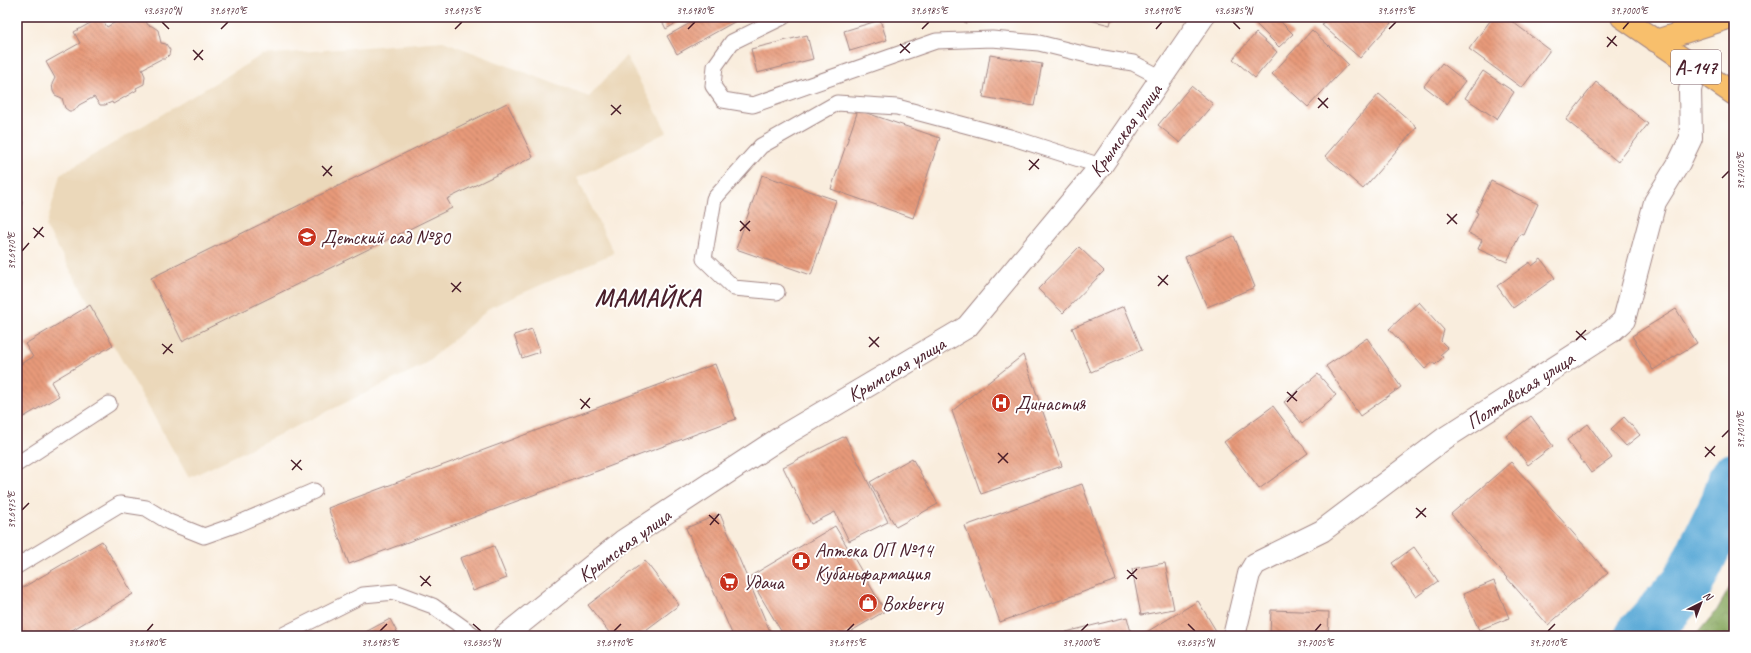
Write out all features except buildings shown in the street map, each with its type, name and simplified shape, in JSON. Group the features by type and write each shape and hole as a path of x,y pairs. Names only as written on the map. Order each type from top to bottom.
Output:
{"highway":[{"name":"А-147","path":"1622,17 1734,94"},
{"name":"А-147","path":"1656,41 1731,17"}],"street":[{"name":"Крымская улица","path":"505,636 624,541 786,434 967,327 1101,166 1204,17"},
{"name":"Полтавская улица","path":"1234,636 1249,574 1254,564 1322,531 1445,438 1612,331 1624,320 1655,202 1679,163 1691,138 1690,90 1696,67"}],"lane":[{"path":"783,17 732,42 715,66 713,86 723,100 752,104 936,41 992,39 1040,43 1091,56 1132,63 1162,78"},
{"path":"777,292 734,288 704,259 714,199 761,146 837,103 897,107 1010,137 1101,166"},
{"path":"17,464 109,404"},
{"path":"17,566 120,504 146,508 169,522 204,536 235,525 314,491"},
{"path":"281,636 363,595 395,592 433,606 475,636"}],"shaded area":[{"path":"443,41 589,97 626,56 667,132 577,178 614,253 491,307 424,365 189,478 46,227 60,175 262,55"}],"green space":[{"path":"1730,587 1734,589 1734,636 1695,636 1717,610"}],"waterway":[{"path":"1641,636 1687,584 1727,502 1734,479"}],"place":[{"name":"Детский сад №80","path":"307,237"},
{"name":"Династия","path":"1001,403"},
{"name":"Аптека ОП №14 Кубаньфармация","path":"801,561"},
{"name":"Удача","path":"729,582"},
{"name":"Boxberry","path":"868,603"}],"district":[{"name":"МАМАЙКА","path":"648,298"}]}
